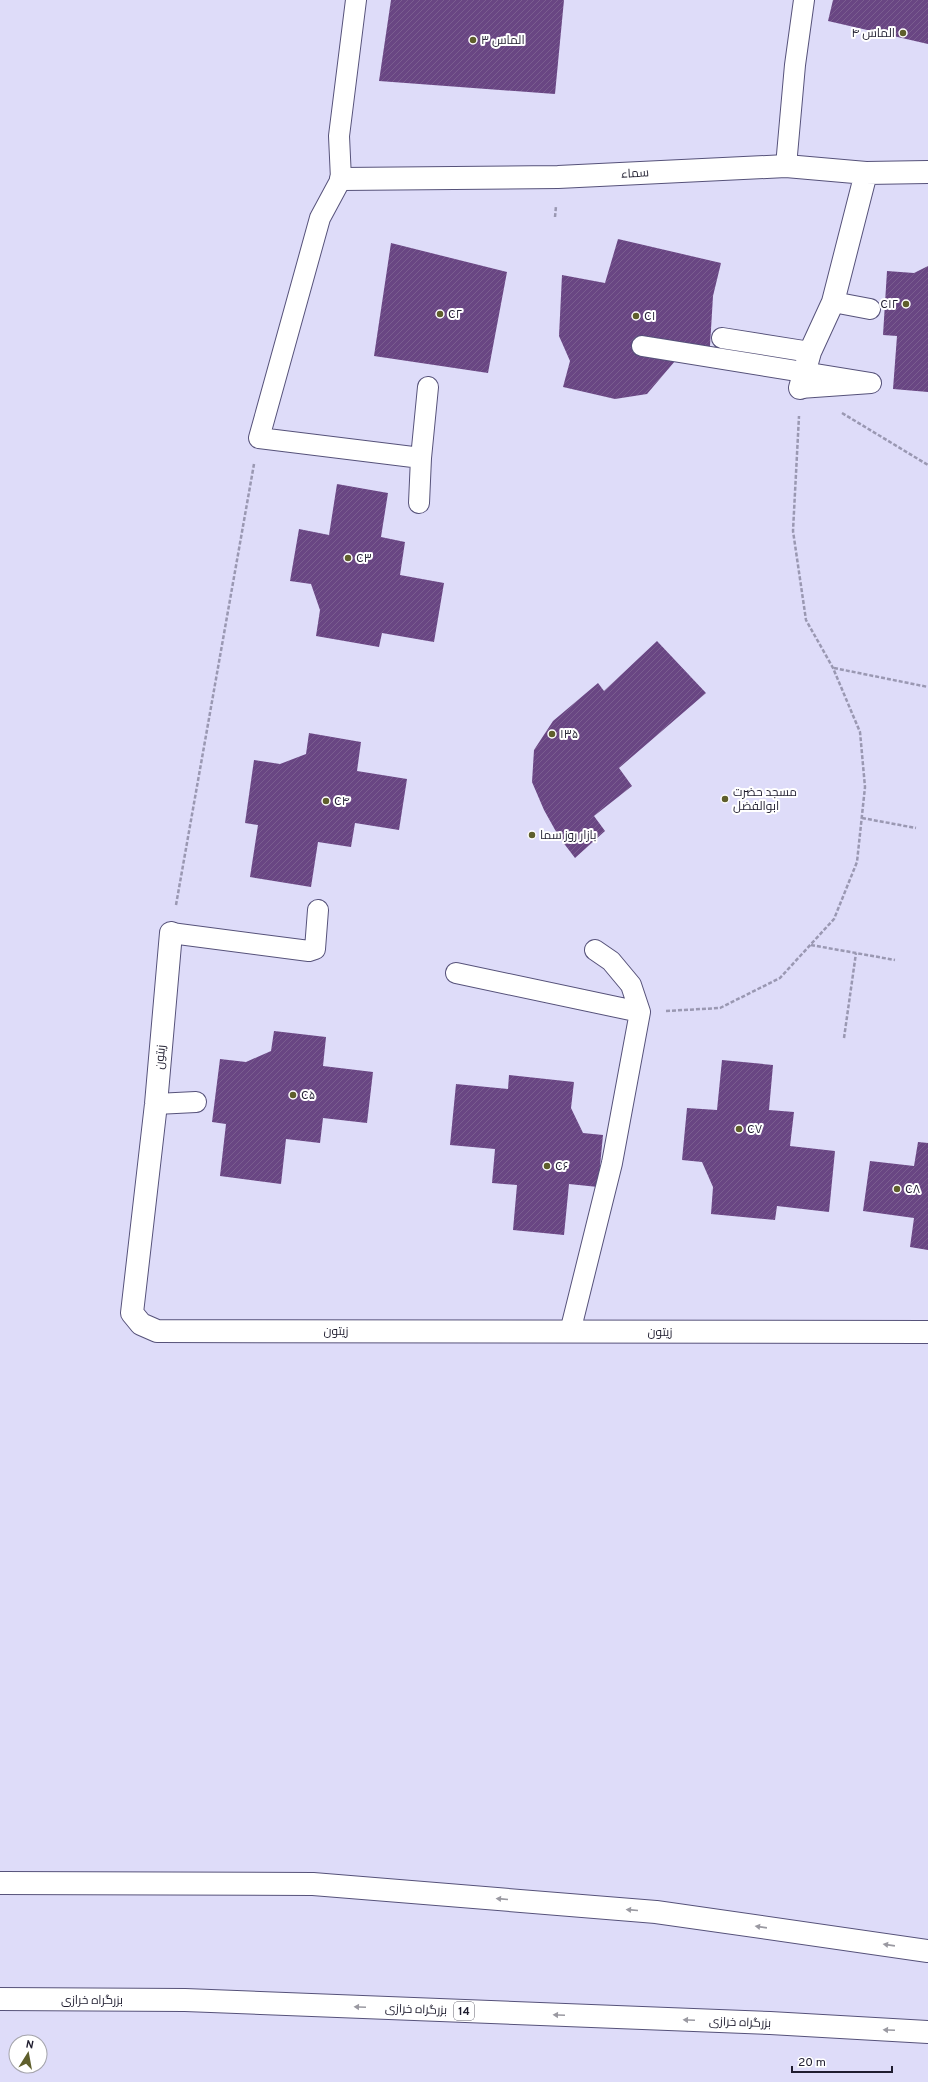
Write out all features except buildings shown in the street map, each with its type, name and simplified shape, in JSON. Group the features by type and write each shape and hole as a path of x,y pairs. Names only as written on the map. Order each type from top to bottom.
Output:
{"main road":[{"name":"سماء","path":"341,179 558,177 786,166 866,173 928,172"},
{"path":"800,388 810,352 833,302 866,173"},
{"name":"زیتون","path":"171,933 156,1104 132,1313 141,1324 157,1330 928,1332"},
{"path":"0,1883 313,1884 656,1912 928,1951"},
{"name":"بزرگراه خرازی","path":"0,1999 185,2000 770,2023 928,2032"}],"lane":[{"path":"356,0 339,136 341,179 320,218 259,438 421,458"},
{"path":"786,166 795,65 804,0"},
{"path":"833,302 870,309"},
{"path":"722,338 810,352"},
{"path":"642,346 871,383 800,388"},
{"path":"418,503 428,387"},
{"path":"171,933 308,951 315,949 318,910"},
{"path":"570,1332 612,1163 640,1012 631,985 611,961 595,950"},
{"path":"456,973 640,1012"},
{"path":"156,1104 196,1102"}],"path":[{"path":"640,1012 720,1008 780,978 834,919 857,862 864,787 860,732 833,668 806,620 793,531 800,388"},
{"path":"840,412 928,465"},
{"path":"171,933 259,438"},
{"path":"833,668 928,687"},
{"path":"862,818 916,828"},
{"path":"811,945 895,960"},
{"path":"844,1038 856,953"}],"place":[{"name":"الماس ۴","path":"903,33"},
{"name":"الماس ۳","path":"473,40"},
{"name":"C۱۲","path":"906,304"},
{"name":"C۲","path":"440,314"},
{"name":"C۱","path":"636,316"},
{"name":"C۳","path":"348,558"},
{"name":"۱۳۵","path":"552,734"},
{"name":"مسجد حضرت ابوالفضل","path":"725,799"},
{"name":"C۴","path":"326,801"},
{"name":"بازار روز سما","path":"532,835"},
{"name":"C۵","path":"293,1095"},
{"name":"C۷","path":"739,1129"},
{"name":"C۶","path":"547,1166"},
{"name":"C۸","path":"897,1189"}]}
